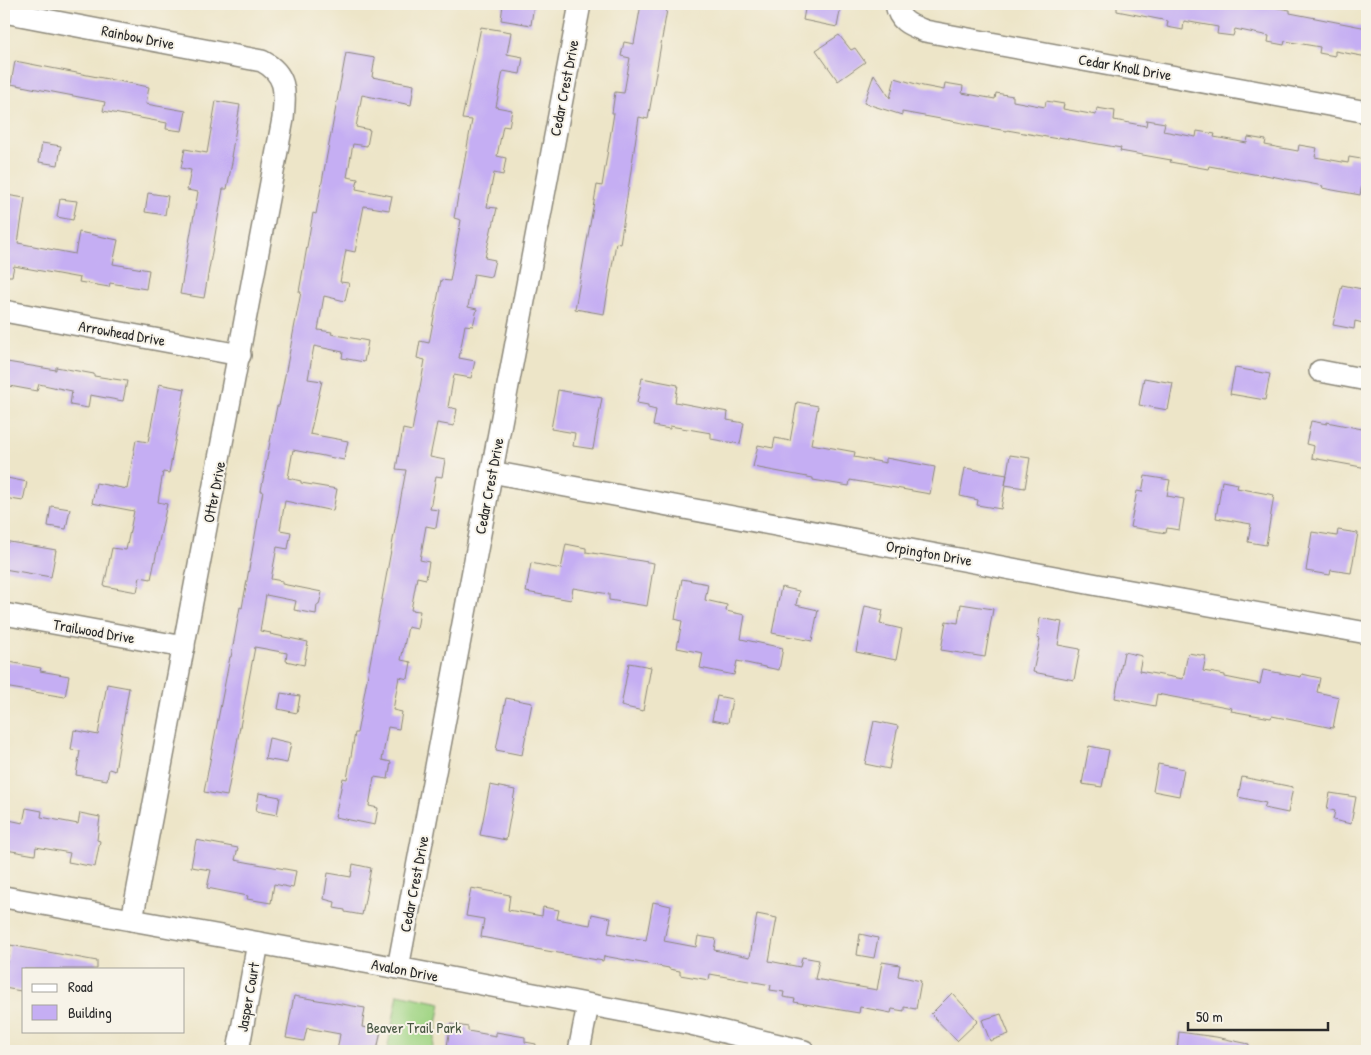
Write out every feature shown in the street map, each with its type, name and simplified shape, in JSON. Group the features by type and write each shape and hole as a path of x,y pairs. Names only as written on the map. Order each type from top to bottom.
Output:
{"street":[{"name":"Cedar Crest Drive","path":"398,968 580,4"},
{"name":"Cedar Knoll Drive","path":"896,4 897,11 903,21 925,30 1367,112"},
{"name":"Rainbow Drive","path":"4,12 251,58 271,66"},
{"name":"Otter Drive","path":"132,920 283,119 285,91 282,78 271,66"},
{"name":"Arrowhead Drive","path":"4,311 240,355"},
{"path":"1320,371 1367,380"},
{"name":"Orpington Drive","path":"492,472 1367,633"},
{"name":"Trailwood Drive","path":"4,614 184,648"},
{"name":"Avalon Drive","path":"4,897 398,968 691,1024 804,1051"},
{"name":"Jasper Court","path":"238,1051 258,943"},
{"path":"579,1051 588,1005"}],"green space":[{"name":"Beaver Trail Park","path":"398,994 441,1003 432,1051 387,1051"}],"building":[{"path":"503,4 534,4 531,25 501,20"},
{"path":"641,4 668,4 648,119 639,117 620,244 616,243 604,314 575,309 597,185 602,186 614,113 612,113 615,92 624,93 630,58 621,56 624,42 634,44"},
{"path":"806,4 841,6 837,27 803,20"},
{"path":"1117,4 1255,4 1290,10 1290,13 1367,28 1367,57 1335,51 1335,56 1319,53 1320,47 1285,41 1284,45 1268,42 1269,36 1235,29 1233,36 1217,34 1218,27 1184,21 1183,30 1167,27 1168,21 1117,11"},
{"path":"481,27 511,32 507,54 523,57 520,74 503,71 496,107 512,110 509,127 503,126 497,156 506,158 503,175 494,173 487,207 497,208 485,258 495,260 491,277 474,274 468,307 477,309 473,326 465,325 459,358 475,361 471,378 454,375 448,407 457,409 454,426 437,423 430,457 445,460 442,477 436,476 430,509 439,510 436,528 426,526 420,560 429,562 426,579 417,577 411,610 420,611 417,629 408,627 401,660 411,662 408,679 399,677 393,710 402,712 399,729 388,727 382,760 391,762 388,779 374,777 369,806 378,808 375,825 335,817 343,778 347,779 355,733 357,733 406,470 396,469 403,429 412,431 425,360 417,358 420,341 429,343 441,280 450,281 461,220 454,218 472,120 462,119"},
{"path":"839,35 851,50 855,48 865,62 838,81 816,50"},
{"path":"346,53 375,58 372,77 414,85 411,105 362,95 356,127 370,130 367,146 353,144 347,177 358,179 356,189 392,196 389,210 364,206 355,252 346,250 340,282 349,283 345,301 324,296 318,330 368,341 364,362 342,358 343,352 314,346 308,379 322,381 310,434 348,441 344,460 293,450 288,478 301,481 301,483 337,489 333,511 285,501 280,530 291,532 288,549 277,547 271,579 282,581 282,584 322,592 316,614 294,610 296,601 266,595 260,631 308,642 304,665 286,661 287,653 255,647 227,796 204,792 240,607 242,608 270,442 289,355 313,213 316,214"},
{"path":"15,61 149,87 146,104 186,111 182,131 166,129 167,123 103,111 105,102 11,84"},
{"path":"874,74 890,98 895,78 944,90 945,83 963,86 962,93 995,99 996,93 1013,96 1013,101 1045,107 1046,101 1064,104 1063,109 1096,115 1097,108 1115,111 1114,120 1146,126 1147,120 1165,123 1163,131 1196,137 1197,131 1215,134 1214,137 1247,143 1248,137 1266,140 1265,145 1298,151 1299,145 1317,148 1315,157 1348,163 1349,157 1367,160 1360,195 1260,174 1209,166 1208,169 1170,162 1171,160 1120,151 1121,148 1058,137 1058,139 1007,131 902,112 902,115 864,103"},
{"path":"216,101 240,105 231,157 233,157 227,189 223,189 204,298 180,294 198,192 187,190 191,170 181,168 185,149 207,153"},
{"path":"42,143 61,146 58,165 39,162"},
{"path":"148,193 168,196 165,215 145,212"},
{"path":"6,195 25,198 18,243 75,254 79,232 118,240 113,264 149,270 146,289 110,283 109,287 79,282 80,278 14,266 12,276 4,276 4,207"},
{"path":"60,199 77,201 73,220 57,217"},
{"path":"1342,285 1367,290 1367,324 1355,321 1354,329 1333,325"},
{"path":"7,362 56,370 56,367 127,381 123,401 90,395 88,408 70,405 72,391 39,384 37,391 4,385"},
{"path":"1235,368 1270,374 1265,400 1230,394"},
{"path":"642,378 678,385 675,402 728,412 727,420 744,423 740,444 711,439 711,433 670,426 670,429 653,426 656,410 648,408 648,405 637,403"},
{"path":"1144,378 1173,383 1168,410 1139,405"},
{"path":"159,384 185,389 169,473 163,472 158,502 167,504 151,579 140,577 137,592 104,586 112,548 126,550 134,511 92,503 96,483 127,489 136,440 148,442"},
{"path":"558,390 602,398 593,449 573,446 575,433 551,429"},
{"path":"797,402 818,406 811,444 855,452 854,457 886,463 886,458 935,467 930,494 850,480 849,486 753,467 758,445 773,448 775,438 790,441"},
{"path":"1311,421 1327,424 1327,422 1367,430 1367,468 1312,458 1314,446 1306,444"},
{"path":"1010,455 1030,458 1025,488 1005,485"},
{"path":"965,468 1007,475 1001,509 977,505 978,500 960,496"},
{"path":"1145,476 1170,480 1167,496 1184,499 1179,530 1167,528 1166,533 1130,527 1137,491 1142,492"},
{"path":"7,478 27,482 23,501 4,498"},
{"path":"1222,481 1238,484 1237,488 1274,495 1266,545 1248,542 1251,524 1216,518"},
{"path":"51,506 70,509 66,529 48,526"},
{"path":"1338,530 1358,533 1351,573 1331,570 1330,575 1306,571 1312,532 1337,536"},
{"path":"4,541 56,550 51,577 4,569"},
{"path":"566,544 586,548 586,552 654,563 647,606 609,600 609,594 573,588 571,600 526,592 531,563 561,569"},
{"path":"682,579 708,584 705,600 727,605 726,611 745,615 741,639 783,648 779,670 737,661 734,675 700,668 703,653 677,648 682,621 675,619"},
{"path":"781,587 799,591 796,605 818,610 812,641 772,633"},
{"path":"961,604 993,609 985,657 941,650 946,621 958,623"},
{"path":"865,606 883,610 880,624 902,629 896,660 856,652"},
{"path":"1040,618 1062,622 1058,645 1080,649 1074,680 1033,672 1040,639 1037,638"},
{"path":"1124,652 1142,656 1139,671 1183,679 1188,653 1206,656 1203,671 1260,684 1263,670 1301,677 1302,674 1320,678 1317,692 1339,697 1333,728 1272,716 1271,718 1231,711 1232,708 1157,694 1155,706 1115,698"},
{"path":"4,661 41,668 40,671 69,676 65,697 4,687"},
{"path":"629,663 651,667 643,711 621,706"},
{"path":"107,684 129,688 115,771 109,769 107,780 76,775 80,751 71,750 74,730 98,735"},
{"path":"281,693 300,696 297,713 278,709"},
{"path":"717,696 732,699 728,723 712,720"},
{"path":"506,698 532,703 522,755 496,750"},
{"path":"874,721 898,726 889,769 865,764"},
{"path":"269,738 291,743 287,763 265,759"},
{"path":"1089,746 1109,750 1102,787 1082,784"},
{"path":"1158,764 1184,769 1179,796 1153,791"},
{"path":"1242,777 1293,787 1288,813 1264,808 1266,803 1238,797"},
{"path":"490,785 515,790 506,840 480,835"},
{"path":"259,793 280,797 277,815 256,811"},
{"path":"1330,793 1356,797 1351,824 1333,820 1335,811 1327,809"},
{"path":"26,808 42,811 41,817 78,824 80,813 100,817 97,840 100,841 95,867 68,862 70,853 36,847 35,855 6,850 7,846 4,845 4,819 23,823"},
{"path":"196,840 238,848 235,860 296,871 293,888 274,884 271,903 247,899 248,896 207,888 211,870 191,867"},
{"path":"353,864 371,868 362,915 334,908 335,902 324,899 328,873 351,877"},
{"path":"471,888 510,895 508,910 542,916 543,907 559,910 557,919 590,925 592,914 611,918 608,933 646,940 653,902 671,906 664,941 696,947 698,936 716,939 714,950 750,957 757,914 777,918 769,961 800,967 802,957 819,960 815,979 877,990 882,962 900,965 898,976 921,981 916,1009 904,1007 904,1011 892,1009 891,1013 860,1007 859,1013 794,1002 795,999 783,997 784,992 770,990 771,985 710,974 709,980 680,975 680,971 669,968 604,956 603,961 481,937 484,919 466,916"},
{"path":"860,934 878,938 874,958 857,955"},
{"path":"10,945 97,961 97,968 22,968 21,991 4,988"},
{"path":"952,993 978,1021 957,1041 931,1014"},
{"path":"294,996 365,1008 362,1027 381,1030 377,1051 337,1051 340,1034 307,1028 304,1041 286,1038"},
{"path":"1001,1014 1009,1034 990,1041 982,1020"},
{"path":"451,1024 468,1027 468,1031 496,1036 496,1032 525,1037 525,1042 536,1044 535,1051 446,1051"},
{"path":"1179,1032 1249,1044 1248,1051 1177,1051"}]}
